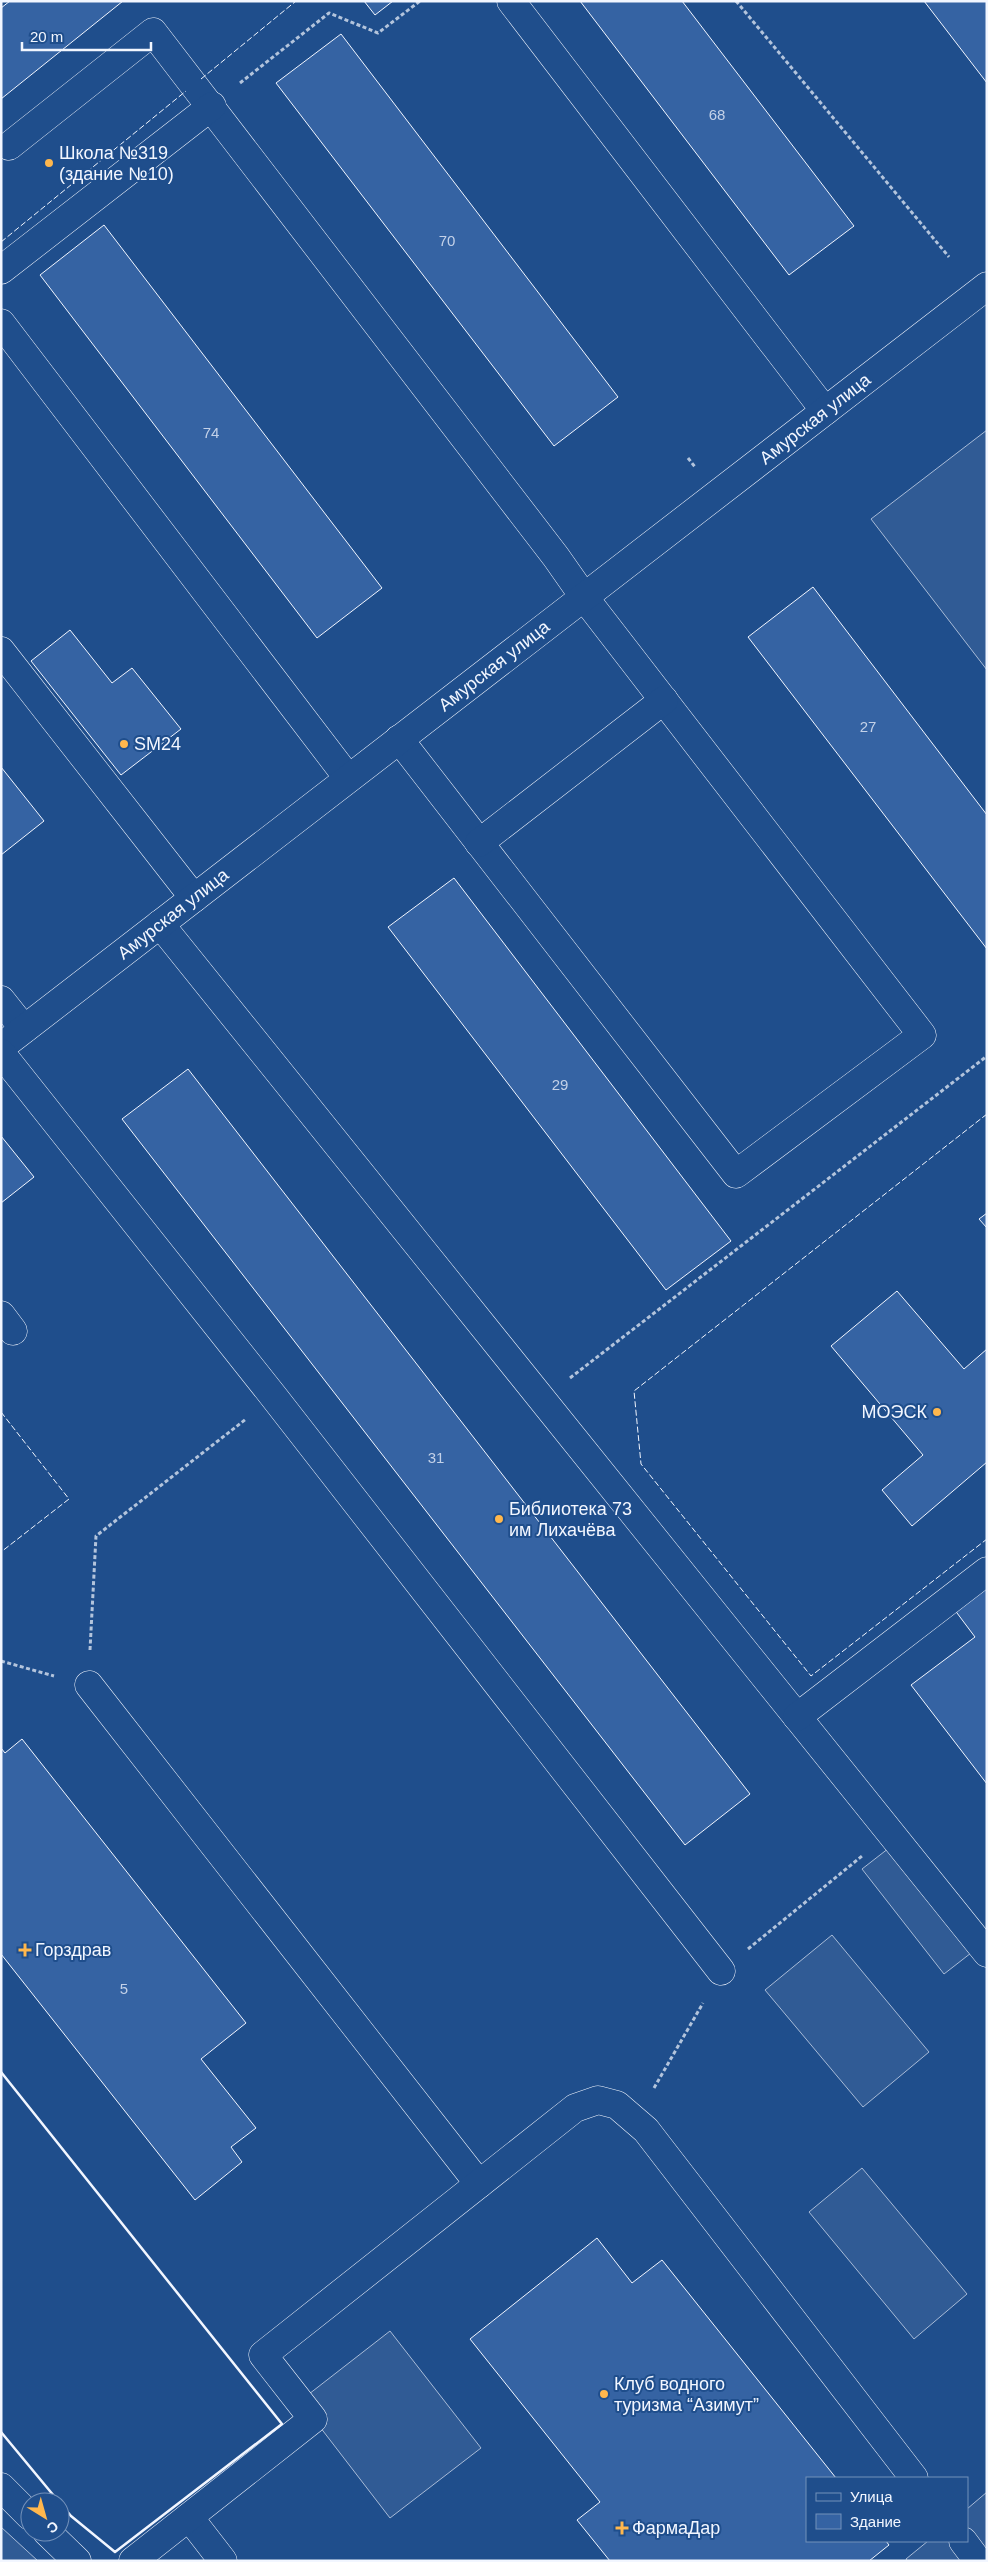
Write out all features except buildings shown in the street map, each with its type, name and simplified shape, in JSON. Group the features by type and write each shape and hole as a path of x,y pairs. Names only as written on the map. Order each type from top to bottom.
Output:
{"street":[{"path":"511,1 825,411"},
{"path":"9,146 153,32 212,106 556,556 584,596 922,1035 736,1174 399,739"},
{"path":"1,270 212,106"},
{"name":"Амурская улица","path":"1,1047 987,286"},
{"path":"1,323 348,778"},
{"path":"1,651 194,898"},
{"path":"479,843 664,700"},
{"path":"160,924 987,1952"},
{"path":"1,1000 24,1029"},
{"path":"1,1053 274,1397 721,1971"},
{"path":"797,1717 987,1571"},
{"path":"88,1685 480,2184"},
{"path":"133,2561 313,2419 263,2355 575,2108 598,2100 617,2105 646,2130 913,2477"},
{"path":"1,2487 20,2506"},
{"path":"188,2517 223,2561"},
{"path":"57,2542 77,2561"},
{"path":"964,2542 978,2561"}],"path":[{"path":"212,106 329,13 378,33 420,1"},
{"path":"736,1 949,257"},
{"path":"542,1400 987,1056"},
{"path":"1,1661 88,1685 96,1536 274,1397"}],"shaded area":[{"path":"987,430 987,670 871,519"},
{"path":"889,1848 971,1953 944,1974 862,1869"},
{"path":"832,1935 929,2052 863,2107 765,1990"},
{"path":"862,2168 967,2294 914,2339 809,2212"},
{"path":"390,2331 481,2448 390,2518 300,2401"},
{"path":"987,2492 987,2561 907,2561 906,2559 927,2542 968,2542 968,2508"},
{"path":"1,2527 38,2561 1,2561"}],"fence":[{"path":"201,79 296,1"},
{"path":"1,242 186,91"},
{"path":"987,1114 634,1391 641,1464 811,1676 987,1539"},
{"path":"1,1412 69,1499 1,1552"}],"wall":[{"path":"1,2072 282,2424 115,2552 70,2515"},
{"path":"1,2432 51,2492"}],"place":[{"name":"Школа №319 (здание №10)","path":"49,163"},
{"name":"SM24","path":"124,744"},
{"name":"МОЭСК","path":"937,1412"},
{"name":"Библиотека 73 им Лихачёва","path":"499,1519"},
{"name":"Горздрав","path":"25,1950"},
{"name":"Клуб водного туризма “Азимут”","path":"604,2394"},
{"name":"ФармаДар","path":"622,2528"}]}
